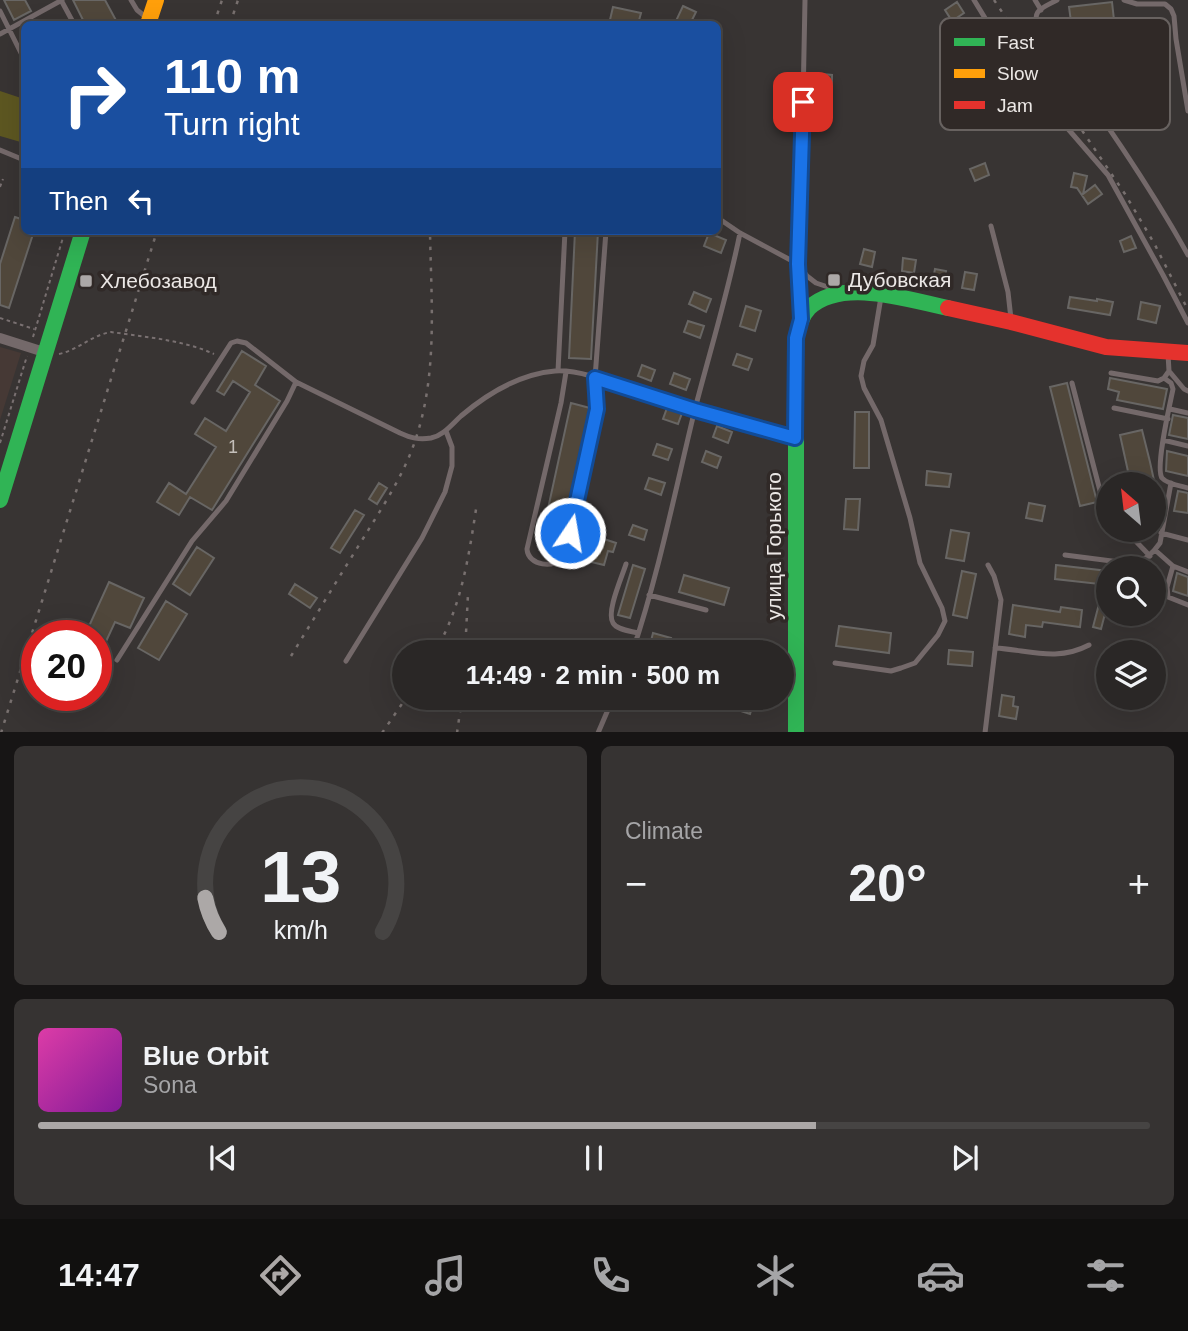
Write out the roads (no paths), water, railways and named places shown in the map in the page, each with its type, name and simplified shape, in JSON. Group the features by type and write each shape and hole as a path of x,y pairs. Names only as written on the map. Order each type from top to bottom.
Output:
{"main road":[{"path":"149,21 156,0"},
{"path":"0,500 4,475 82,235"},
{"path":"801,319 809,308 823,299 844,292 881,294 1106,347 1188,353"},
{"name":"улица Горького","path":"796,732 796,338 801,319"}],"street":[{"path":"0,338 44,352"}],"lane":[{"path":"24,21 62,0 72,21"},
{"path":"131,0 148,21"},
{"name":"улица Горького","path":"801,319 798,264 805,0"},
{"path":"974,0 985,18"},
{"path":"1035,0 1041,9"},
{"path":"1035,18 1041,9 1057,0"},
{"path":"1124,0 1137,4 1165,4 1171,9 1188,111"},
{"path":"0,11 21,53"},
{"path":"0,34 21,22"},
{"path":"1069,130 1108,175 1188,323"},
{"path":"1111,130 1188,255"},
{"path":"0,150 21,159"},
{"path":"721,220 798,264 816,283 844,292"},
{"path":"991,226 1008,292 1011,323"},
{"path":"636,640 731,279 740,233"},
{"path":"558,371 565,235"},
{"path":"566,372 527,549 532,560 552,565 559,563 564,557 597,409 595,378 606,235"},
{"path":"835,663 891,671 915,663 938,635 945,621 943,608 920,563 910,518 881,420 860,376 864,361 873,345 881,294"},
{"path":"193,402 232,343 241,341 296,382 416,439 433,437 446,431 483,399 516,381 558,371 595,378 795,438"},
{"path":"1167,351 1170,371 1188,391"},
{"path":"1111,373 1158,381 1170,371"},
{"path":"1164,378 1171,383 1172,389 1160,471 1162,477 1171,483 1188,488"},
{"path":"117,660 192,541 226,501 296,382"},
{"path":"1072,383 1096,475"},
{"path":"1114,408 1168,419"},
{"path":"1170,409 1188,412"},
{"path":"346,662 422,538 445,492 452,466 452,447 446,431"},
{"path":"1163,440 1188,446"},
{"path":"1166,508 1171,483"},
{"path":"1166,534 1188,540"},
{"path":"1137,542 1150,556 1160,542"},
{"path":"1155,550 1173,566 1188,572"},
{"path":"1065,555 1096,559"},
{"path":"626,564 610,615 613,624 638,633"},
{"path":"985,732 1000,600 994,576 988,565"},
{"path":"1173,566 1167,587 1168,597 1188,605"},
{"path":"649,595 706,611"},
{"path":"995,648 1063,654 1089,645"},
{"path":"598,732 608,710"}],"railway":[{"path":"215,21 222,0"},
{"path":"231,21 238,0"},
{"path":"994,0 1006,18"},
{"path":"1082,130 1154,243 1188,310"},
{"path":"1,732 156,235"},
{"path":"291,656 393,489 416,438 428,387 432,335 430,235"},
{"path":"442,640 458,599 477,503"},
{"path":"466,640 468,594"},
{"path":"383,732 398,710"},
{"path":"457,732 460,710"}],"place":[{"name":"Дубовская","path":"834,280"},
{"name":"Хлебозавод","path":"86,281"}]}
